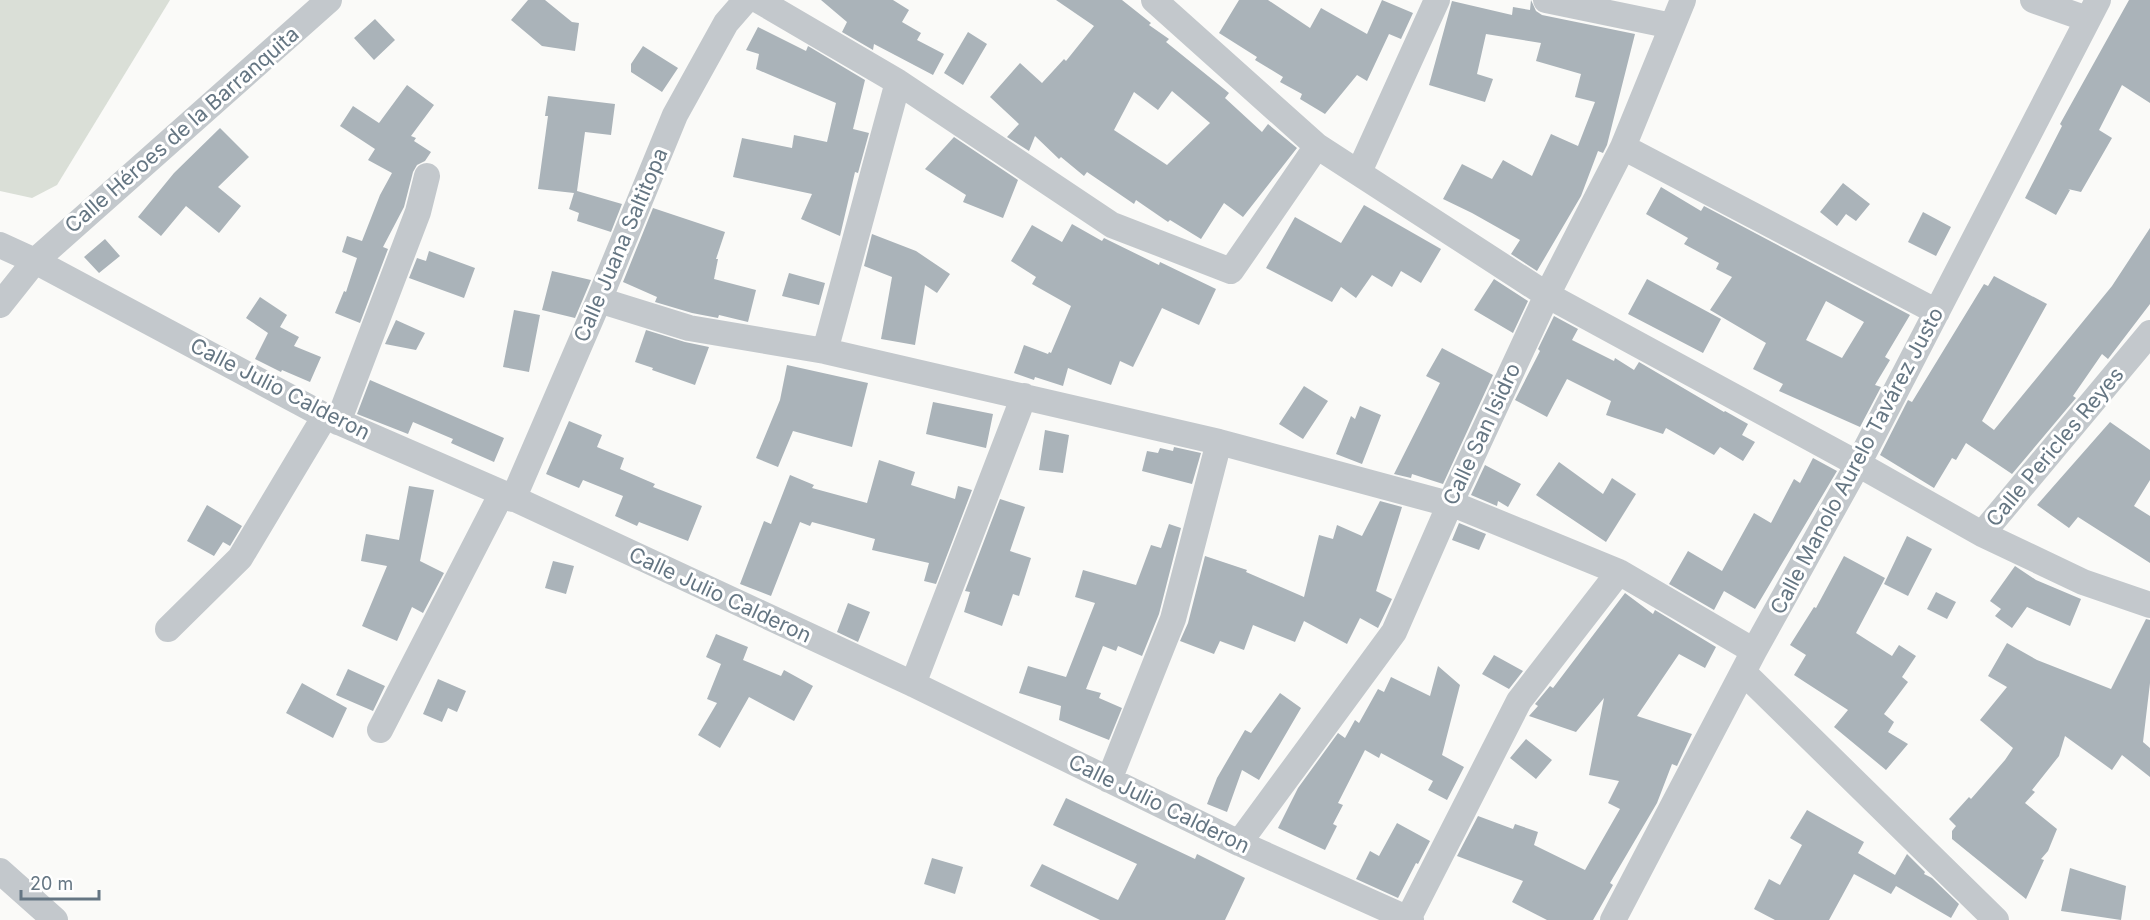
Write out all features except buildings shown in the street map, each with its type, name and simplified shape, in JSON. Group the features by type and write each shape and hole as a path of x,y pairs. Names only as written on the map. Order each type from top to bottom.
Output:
{"street":[{"name":"Calle Héroes de la Barranquita","path":"0,305 35,261 329,0"},
{"path":"1154,0 1317,146 1546,295 1982,534 2083,582 2150,605"},
{"path":"1359,172 1437,0"},
{"path":"1546,0 1672,26"},
{"name":"Calle San Isidro","path":"1239,843 1394,632 1546,295 1623,147 1683,0"},
{"path":"2033,0 2092,9"},
{"path":"747,1 898,82 1112,225 1231,271 1317,146"},
{"name":"Calle Juana Saltitopa","path":"380,730 508,496 599,300 675,115 726,23 747,1"},
{"name":"Calle Manolo Aurelo Tavárez Justo","path":"1613,920 1748,661 1858,464 2092,9"},
{"path":"825,351 898,82"},
{"path":"1623,147 1937,312"},
{"path":"168,629 240,558 332,419 418,212 427,176"},
{"name":"Calle Julio Calderon","path":"0,245 35,261 332,419 508,496 913,684 1239,843 1409,919"},
{"path":"599,300 690,328 825,351 1219,442 1450,504 1619,572 1748,661 1996,920"},
{"name":"Calle Pericles Reyes","path":"1982,534 2150,333"},
{"path":"913,684 1024,396"},
{"path":"1108,780 1173,619 1219,442"},
{"path":"1409,919 1519,701 1619,572"},
{"path":"0,871 55,920"}],"shaded area":[{"path":"0,0 170,0 57,185 32,198 0,191"}]}
